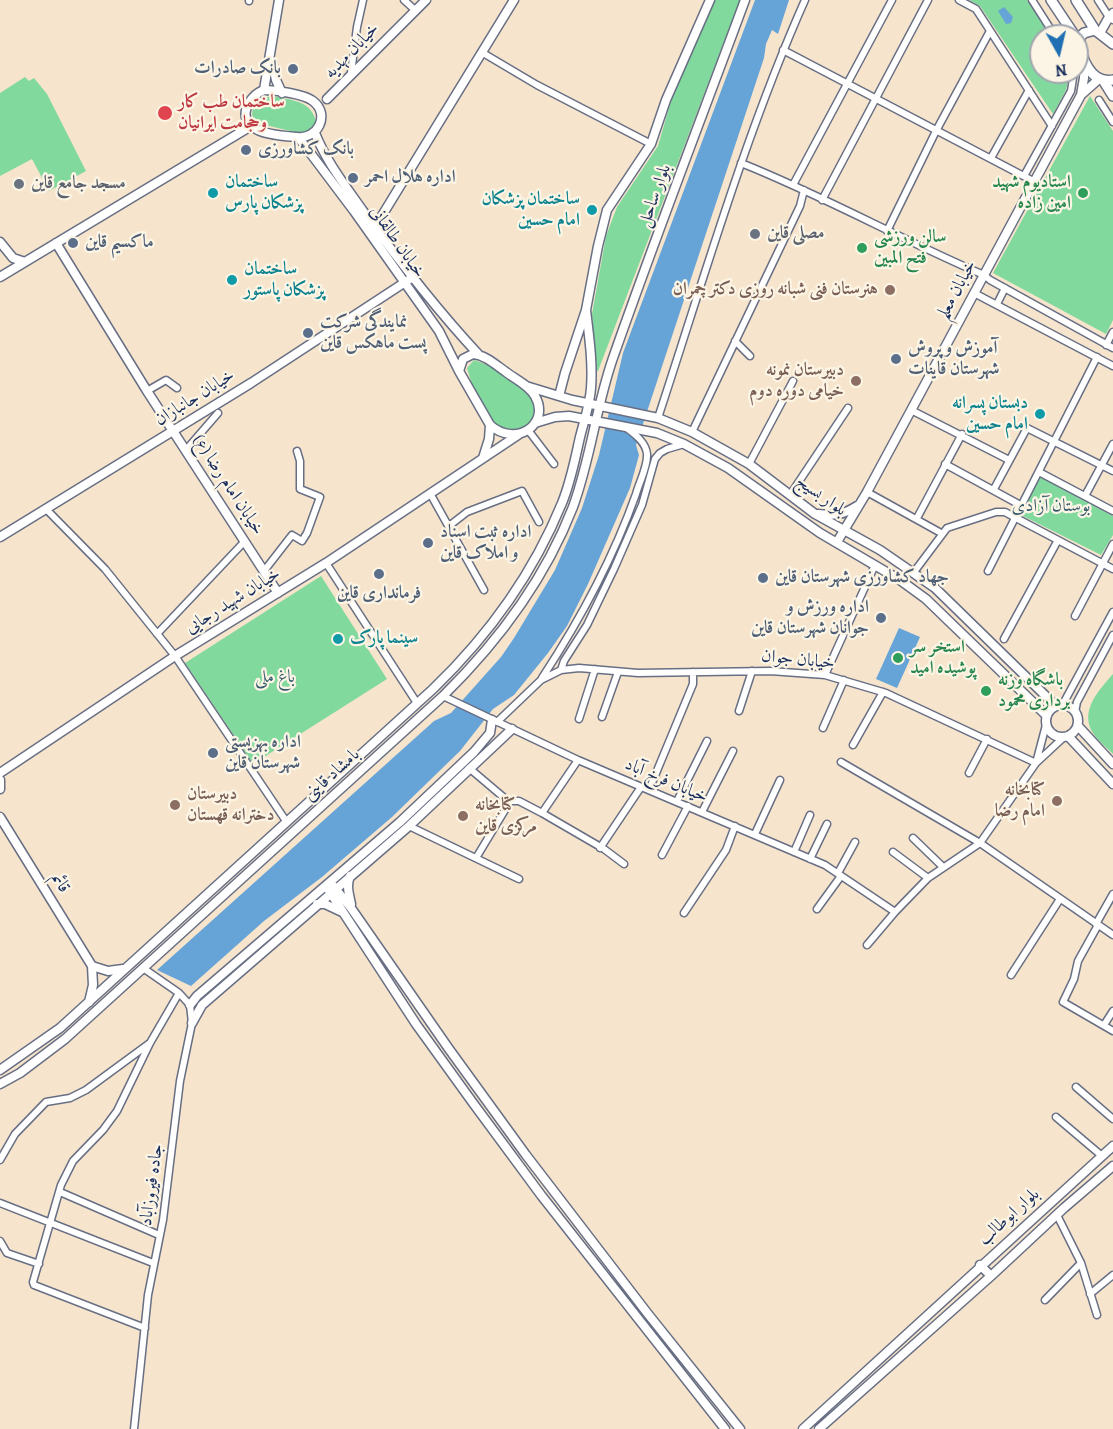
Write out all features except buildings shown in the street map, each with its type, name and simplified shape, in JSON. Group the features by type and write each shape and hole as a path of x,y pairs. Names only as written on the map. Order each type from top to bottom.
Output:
{"main road":[{"path":"264,90 272,53 279,0"},
{"name":"خیابان مهدیه","path":"327,99 426,0"},
{"path":"375,227 514,0"},
{"name":"بلوار ساحل","path":"559,396 586,310 598,246 608,210 651,144 666,100 710,0"},
{"name":"بلوار ساحل","path":"597,423 612,360 745,0"},
{"path":"1051,0 1067,24"},
{"path":"1076,0 1098,31 1113,44"},
{"path":"1089,32 1098,31 1112,17"},
{"path":"272,53 273,69 282,93"},
{"path":"1089,68 1113,96"},
{"path":"1081,95 1101,80 1113,80"},
{"path":"1081,95 1083,84"},
{"path":"264,90 282,93 327,99 320,126 315,133 299,138 251,126 246,117 246,108 251,98 264,90"},
{"name":"خیابان معلم","path":"837,543 860,505 1081,95"},
{"path":"309,98 316,103 322,118"},
{"path":"0,264 3,275 251,126"},
{"name":"خیابان طالقانی","path":"315,133 324,156 410,280 490,425"},
{"name":"خیابان طالقانی","path":"299,138 410,280 449,323 479,355 526,386"},
{"path":"0,242 12,258 25,262"},
{"name":"خیابان امام رضا (ع)","path":"56,243 147,391 278,593"},
{"name":"خیابان جانبازان","path":"0,537 252,383 410,280"},
{"name":"بلوار ساحل","path":"584,420 592,374 586,310"},
{"path":"459,371 460,365 467,356 479,355"},
{"path":"526,386 534,393 538,403 535,423"},
{"name":"بلوار بسیج","path":"526,386 559,396 658,418 693,432 749,464 815,514 880,550 935,588 1059,705"},
{"name":"بلوار بسیج","path":"535,423 555,417 569,416 657,433 684,444 734,472 787,511 926,599 1046,715"},
{"name":"بامشاد قاینی","path":"0,1070 60,1028 461,661 504,608 562,503 584,420"},
{"name":"خیابان شهید رجایی","path":"0,773 175,656 431,495 535,423"},
{"name":"بامشاد قاینی","path":"0,1084 65,1039 473,667 502,632 550,554 573,507 597,423"},
{"path":"490,425 498,432 519,435"},
{"path":"483,458 489,439 490,425"},
{"path":"569,482 579,486"},
{"path":"815,514 836,516 860,505"},
{"path":"1059,705 1072,708 1078,716 1078,726 1071,735 1051,734 1046,725 1046,715 1053,707 1059,705"},
{"path":"190,1005 197,996 330,887 400,822 474,752 490,733 495,721"},
{"path":"1078,726 1113,764"},
{"path":"192,1023 202,1005 317,904 330,887 351,875 409,826 512,729"},
{"path":"1066,736 1113,784"},
{"path":"0,780 0,789"},
{"name":"قائم","path":"0,817 92,966"},
{"path":"236,868 244,876"},
{"path":"351,875 348,882 351,908"},
{"path":"330,887 351,908 526,1155 740,1429"},
{"path":"330,887 342,912 416,1024 496,1134 725,1429"},
{"path":"317,904 325,904 342,912"},
{"path":"88,1002 93,984 92,966 108,971 125,969"},
{"name":"بلوار ابوطالب","path":"1113,1146 980,1265 991,1276 1113,1166"},
{"path":"1055,1198 1064,1208"},
{"path":"803,1429 980,1265"},
{"path":"819,1429 991,1276"}],"street":[{"path":"351,73 363,0"},
{"path":"404,0 416,10"},
{"path":"658,418 741,163 783,51 805,0"},
{"path":"793,185 892,0"},
{"path":"822,200 928,0"},
{"path":"959,0 976,9 1052,126"},
{"path":"1032,0 1047,24"},
{"path":"1098,0 1112,17"},
{"path":"887,231 904,193 990,31"},
{"path":"783,51 1035,182"},
{"path":"483,53 537,85 651,144"},
{"path":"1024,176 1071,91 1072,84"},
{"path":"992,158 1029,90"},
{"path":"1099,100 1113,122"},
{"path":"741,163 774,176 984,275 1110,346 1113,332"},
{"path":"693,432 800,206 804,190"},
{"path":"997,304 1005,288"},
{"path":"974,293 1113,366"},
{"path":"735,341 750,356"},
{"path":"988,571 1098,357"},
{"path":"147,391 166,380 177,388"},
{"path":"749,464 794,381"},
{"path":"790,495 848,408"},
{"path":"911,410 1010,460"},
{"path":"186,450 218,413"},
{"path":"541,680 580,618 630,510 647,453 643,443 628,428"},
{"path":"994,489 1027,428 1113,471"},
{"path":"528,430 554,464"},
{"path":"917,518 962,434"},
{"path":"495,721 541,680 561,670 564,661 587,625 618,560 642,505 653,465 660,453 684,444"},
{"path":"1085,496 1113,444"},
{"path":"264,571 292,535 302,541 320,497 300,489 300,461 297,451"},
{"path":"646,461 651,461 653,465"},
{"path":"945,464 1022,506"},
{"path":"1039,472 1113,512"},
{"path":"449,526 467,512 522,490 539,522"},
{"path":"867,492 941,532"},
{"path":"431,495 484,590"},
{"path":"46,509 105,569 175,656 286,821"},
{"path":"914,572 941,532 953,525 996,512 1005,512 1113,569"},
{"path":"1004,639 1058,540"},
{"path":"157,634 245,541"},
{"path":"1075,616 1113,544"},
{"path":"326,563 417,703"},
{"path":"825,675 875,565"},
{"path":"1059,705 1113,612"},
{"path":"1076,712 1077,702 1113,635"},
{"name":"خیابان جوان","path":"561,670 579,668 657,673 752,671 825,675 883,692 1036,763"},
{"path":"579,719 596,669"},
{"path":"739,711 752,671"},
{"path":"602,717 618,672"},
{"path":"649,790 693,684 693,672"},
{"path":"823,728 844,680"},
{"path":"853,745 883,692"},
{"name":"خیابان فرخ آباد","path":"443,696 578,760 810,859 839,874 895,912"},
{"path":"1036,763 1046,725"},
{"path":"867,945 928,878 980,843 1036,763 1066,736"},
{"path":"969,773 987,739"},
{"path":"677,801 707,741"},
{"path":"702,812 733,751"},
{"path":"542,813 578,760"},
{"path":"841,762 957,828 1113,935"},
{"path":"469,768 508,801 519,801 542,813 604,849 624,864"},
{"path":"755,834 780,780"},
{"path":"600,848 641,787"},
{"path":"476,858 508,805 508,801"},
{"path":"662,855 688,806"},
{"path":"794,852 810,815"},
{"path":"810,859 826,824"},
{"path":"409,826 519,879"},
{"path":"684,913 726,850 735,826"},
{"path":"913,838 943,867"},
{"path":"817,909 839,874 855,842"},
{"path":"892,852 928,878"},
{"path":"1113,894 1078,961 1074,979 1063,1002 1113,1030"},
{"path":"1011,975 1060,899"},
{"path":"143,968 179,993 190,1005"},
{"path":"145,1328 34,1285 61,1185 73,1161 103,1130 117,1111 150,1043 179,993"},
{"name":"جاده فیروزآباد","path":"134,1429 153,1263 168,1187 180,1081 192,1023 190,1005"},
{"path":"1104,1026 1113,1011"},
{"path":"0,1160 15,1134 46,1102 70,1098 86,1090 150,1043"},
{"path":"1076,1088 1113,1119"},
{"path":"1056,1117 1102,1156"},
{"path":"60,1192 159,1235"},
{"path":"0,1203 153,1263"},
{"path":"1057,1215 1081,1263 1097,1315"},
{"path":"0,1241 7,1253 39,1264"},
{"path":"1045,1300 1081,1263"},
{"path":"1090,1294 1113,1275"}],"green space":[{"path":"715,0 740,0 598,371 596,371 592,314 606,236 617,207 658,146 671,101"},
{"path":"969,0 1027,0 1042,24 1029,24 1029,78 980,6"},
{"path":"25,77 29,81 34,78 47,94 86,171 49,191 32,159 0,176 0,93"},
{"path":"1033,84 1067,84 1053,114"},
{"path":"272,96 299,102 310,109 316,122 310,131 303,134 257,123 252,115 253,105 262,98"},
{"path":"1090,96 1113,131 1113,320 1106,334 993,273"},
{"path":"474,360 503,374 529,394 532,398 534,413 525,426 503,431 490,418 476,394 467,368"},
{"name":"بوستان آزادی","path":"1038,476 1113,516 1113,535 1101,555 1019,514"},
{"name":"باغ ملی","path":"321,576 387,679 253,764 185,663"},
{"path":"1113,674 1113,754 1093,733 1088,717 1092,701"}],"water":[{"path":"755,0 789,0 778,34 772,30 766,44 764,58 636,445 639,455 630,488 567,626 514,695 493,709 460,751 392,817 322,877 264,921 191,986 157,970 434,721 451,713 501,657 514,638 555,570 582,508 599,455 623,353"},
{"path":"1004,7 1013,17 1011,23 1006,24 998,11"},
{"name":"استخر سر پوشیده امید","path":"899,628 920,637 897,688 876,679"}],"place":[{"name":"بانک صادرات","path":"293,69"},
{"name":"ساختمان طب کار و‌حجامت ایرانیان","path":"165,113"},
{"name":"بانک کشاورزی","path":"246,150"},
{"name":"اداره هلال احمر","path":"353,178"},
{"name":"مسجد جامع قاین","path":"19,184"},
{"name":"ساختمان پزشکان پارس","path":"213,193"},
{"name":"استادیوم شهید امین زاده","path":"1083,193"},
{"name":"ساختمان پزشکان امام حسین","path":"592,210"},
{"name":"مصلی قاین","path":"755,234"},
{"name":"ماکسیم قاین","path":"73,243"},
{"name":"سالن ورزشی فتح المبین","path":"862,248"},
{"name":"ساختمان پزشکان پاستور","path":"232,280"},
{"name":"هنرستان فنی شبانه روزی دکتر چمران","path":"890,290"},
{"name":"نمایندگی شرکت پست ماهکس قاین","path":"308,333"},
{"name":"آموزش و پروش شهرستان قاینات","path":"896,359"},
{"name":"دبیرستان نمونه خیامی دوره دوم","path":"856,381"},
{"name":"دبستان پسرانه امام حسین","path":"1040,414"},
{"name":"اداره ثبت اسناد و املاک قاین","path":"428,543"},
{"name":"فرمانداری قاین","path":"379,574"},
{"name":"جهاد کشاورزی شهرستان قاین","path":"763,578"},
{"name":"اداره ورزش و جوانان شهرستان قاین","path":"881,618"},
{"name":"سینما پارک","path":"338,639"},
{"name":"استخر سر پوشیده امید","path":"898,658"},
{"name":"باشگاه وزنه برداری محمود","path":"986,691"},
{"name":"اداره بهزیستی شهرستان قاین","path":"213,753"},
{"name":"کتابخانه امام رضا","path":"1057,801"},
{"name":"دبیرستان دخترانه قهستان","path":"175,805"},
{"name":"کتابخانه مرکزی قاین","path":"463,816"}]}
